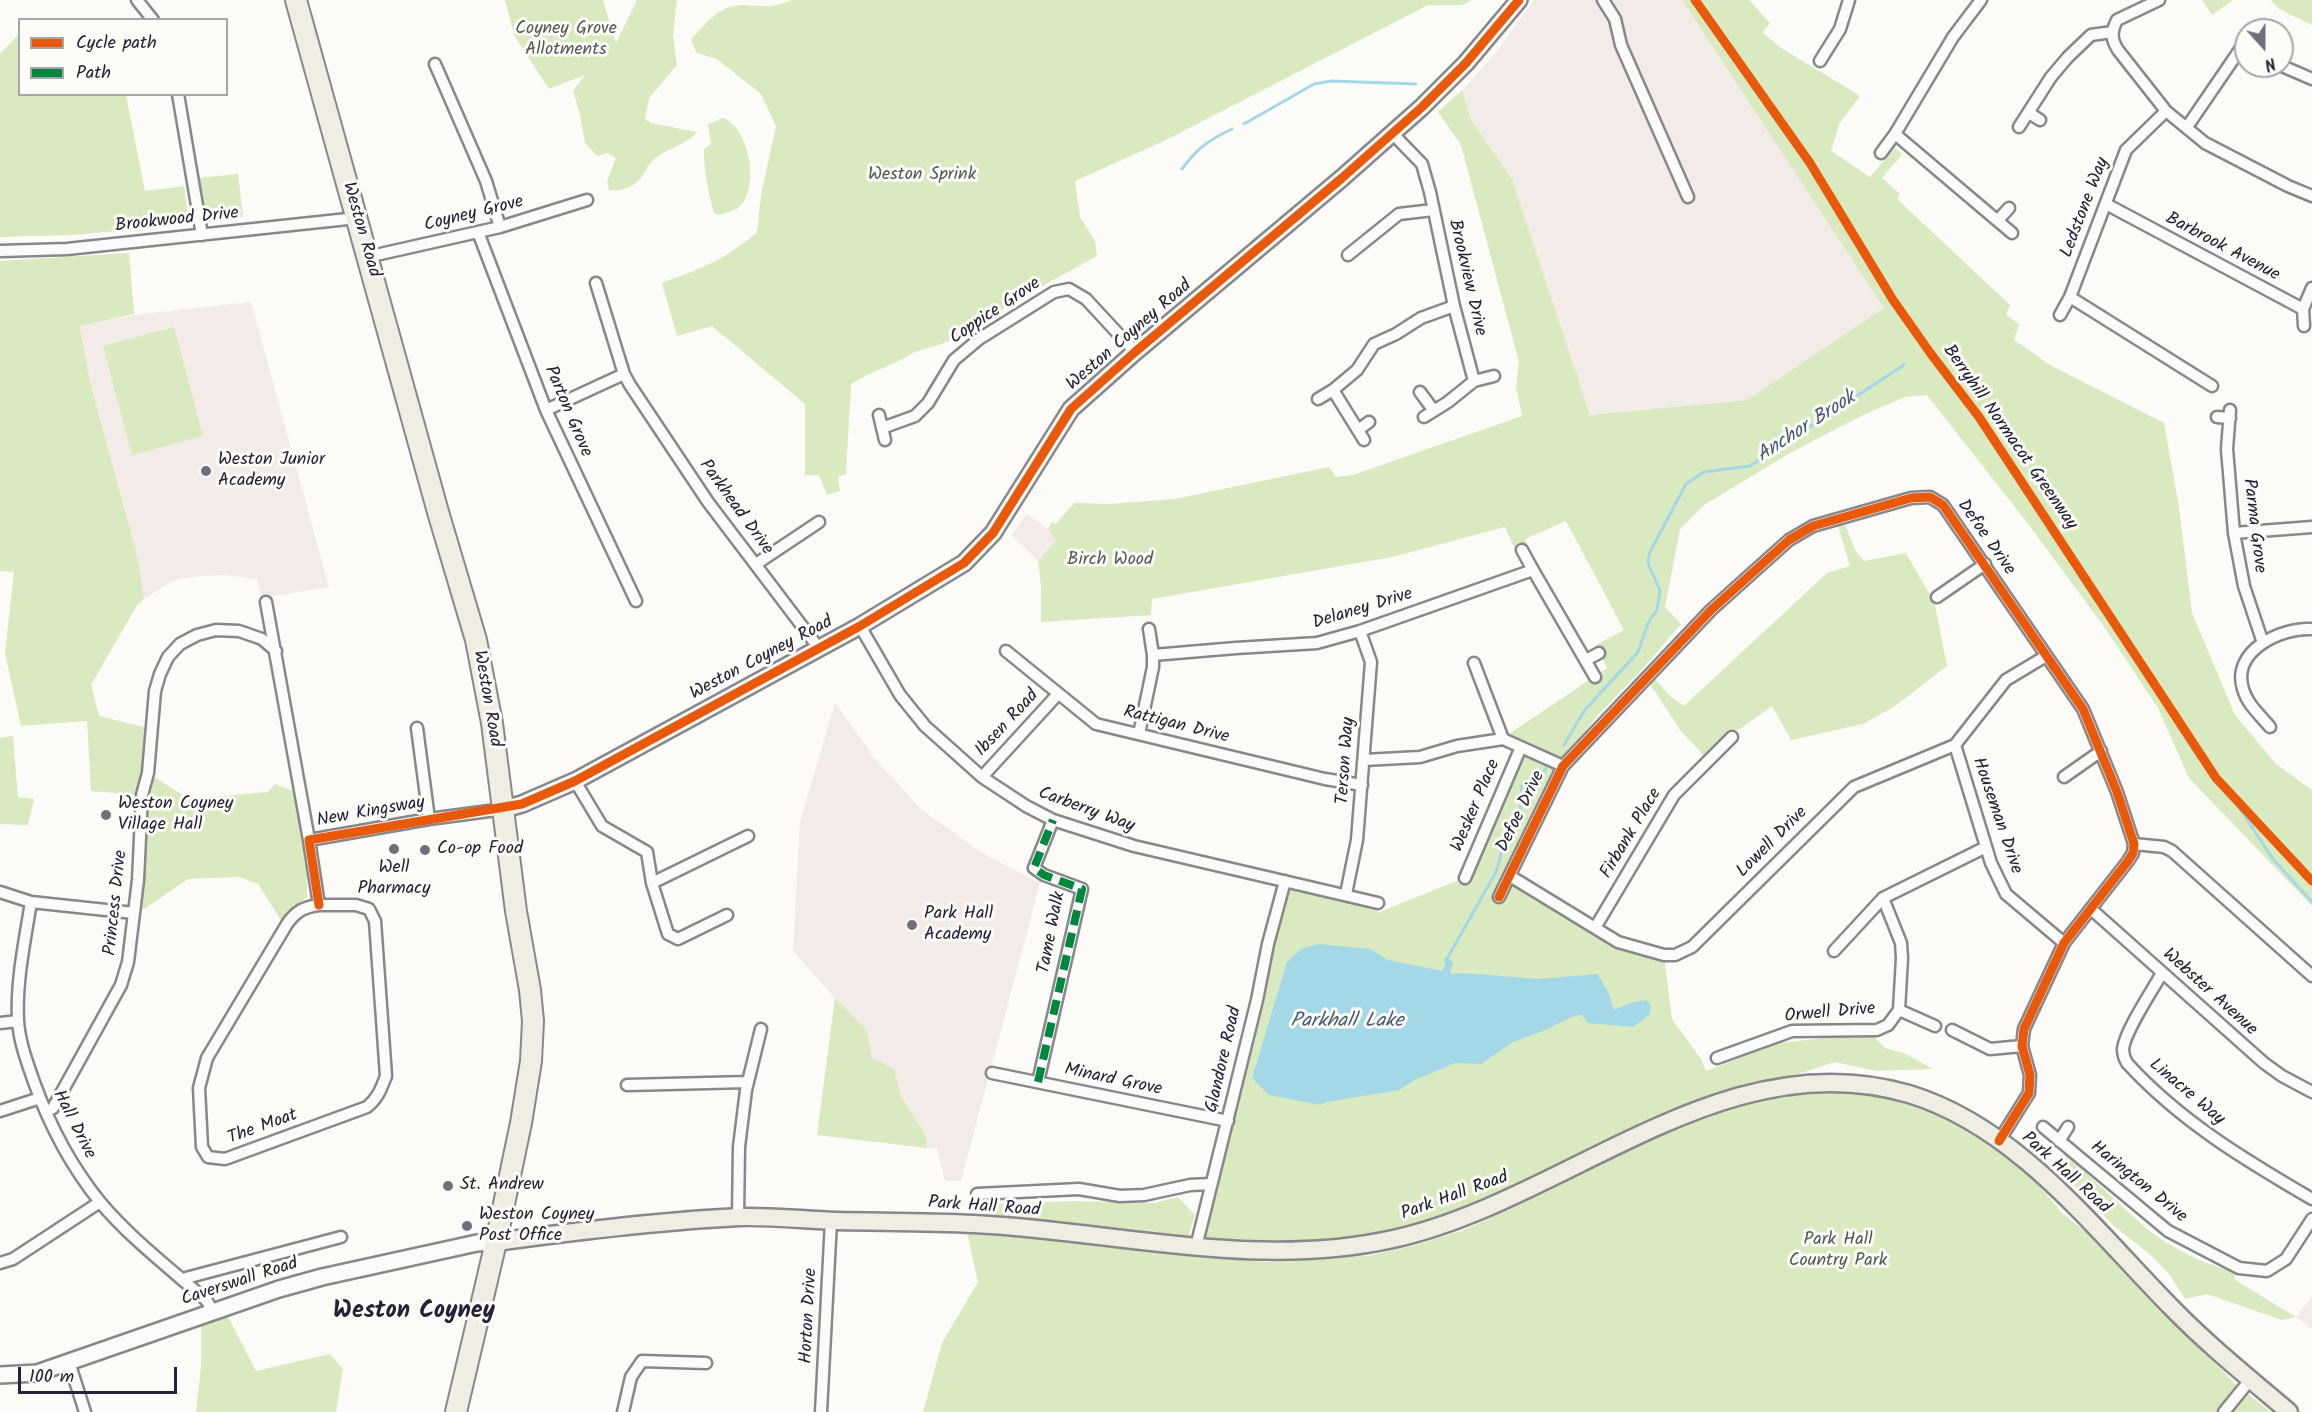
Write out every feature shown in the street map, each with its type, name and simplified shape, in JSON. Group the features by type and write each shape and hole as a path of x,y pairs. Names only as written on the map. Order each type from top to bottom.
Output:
{"highway":[{"name":"Weston Road","path":"296,0 476,640 492,723 516,911 530,990 533,1021 531,1061 496,1242 456,1412"}],"main road":[{"name":"Park Hall Road","path":"496,1242 618,1227 738,1217 977,1224 1254,1252 1323,1250 1361,1245 1449,1224 1513,1198 1687,1114 1752,1093 1824,1082 1864,1084 1913,1096 1976,1124 1999,1141 2069,1200 2181,1318 2289,1412"}],"street":[{"path":"137,0 151,18"},
{"name":"Weston Coyney Road","path":"504,809 522,804 575,781 860,626 964,563 993,533 1071,409 1422,107 1466,63 1519,0"},
{"path":"1603,0 1615,19 1621,45 1688,197"},
{"path":"1820,61 1840,29 1850,0"},
{"path":"1881,153 1895,134 1953,37 1981,0"},
{"path":"2159,0 2117,20 2112,32 2112,41 2118,50 2166,111 2205,143 2312,196"},
{"path":"2019,127 2050,77 2082,44 2091,35 2112,32"},
{"path":"2187,127 2234,58"},
{"path":"435,64 486,181 500,227"},
{"path":"2294,71 2312,79"},
{"path":"178,96 202,235"},
{"name":"Ledstone Way","path":"2060,315 2070,297 2126,150 2166,111"},
{"path":"2029,113 2040,120"},
{"name":"Brookview Drive","path":"1392,133 1422,164 1454,306 1474,381"},
{"path":"1895,134 2012,233"},
{"name":"Coyney Grove","path":"367,257 500,227 587,200"},
{"name":"Barbrook Avenue","path":"2106,204 2303,309"},
{"path":"1998,220 2009,208"},
{"path":"1348,255 1399,214 1433,210"},
{"name":"Brookwood Drive","path":"0,251 67,249 357,218"},
{"name":"Parton Grove","path":"478,232 546,410 636,601"},
{"name":"Parkhead Drive","path":"596,283 624,374 630,385 708,502 819,647"},
{"path":"2304,326 2303,309 2312,288"},
{"name":"Coppice Grove","path":"882,428 915,416 928,403 954,360 979,339 1054,292 1070,289 1086,299 1135,352"},
{"path":"2070,297 2205,386"},
{"path":"1318,399 1357,370 1374,344 1396,334 1421,318 1454,306"},
{"path":"546,410 624,374"},
{"path":"1424,417 1448,402 1474,381 1494,376"},
{"path":"1333,390 1364,440"},
{"path":"1420,392 1434,411"},
{"name":"Parma Grove","path":"2217,417 2230,414 2228,449 2234,533 2244,586 2263,643"},
{"path":"879,415 885,440"},
{"path":"1358,430 1370,422"},
{"name":"Defoe Drive","path":"1499,897 1563,766 1711,610 1789,540 1813,526 1911,498 1930,496 1943,505 2083,709 2126,815 2134,844"},
{"path":"756,564 819,522"},
{"path":"2234,533 2312,527"},
{"path":"1522,550 1595,676"},
{"path":"1937,597 1985,564"},
{"name":"Delaney Drive","path":"1153,655 1317,643 1360,631 1533,570"},
{"path":"1948,590 1955,600"},
{"path":"266,602 309,840"},
{"name":"Carberry Way","path":"860,626 900,695 926,726 982,777 1026,806 1053,820 1134,846 1378,903"},
{"path":"1139,734 1154,666 1149,629"},
{"path":"2270,727 2246,698 2241,679 2246,660 2263,643 2292,630 2312,629"},
{"name":"Princess Drive","path":"46,1112 53,1108 121,985 128,962 134,913 142,795 148,773 155,691 168,657 180,645 197,635 216,630 238,631 262,639 276,651"},
{"name":"Terson Way","path":"1346,894 1358,840 1371,662 1360,631"},
{"name":"Rattigan Drive","path":"1006,651 1096,724 1325,779 1362,784"},
{"path":"1586,660 1599,653"},
{"name":"Lowell Drive","path":"1510,876 1618,942 1664,955 1675,955 1692,947 1854,787 1955,745 2006,680 2046,656"},
{"path":"1474,663 1503,739"},
{"name":"Ibsen Road","path":"982,777 1058,694"},
{"path":"417,728 429,819"},
{"name":"Firbank Place","path":"1595,928 1674,795 1732,738"},
{"path":"1364,759 1420,757 1456,746 1503,739 1563,766"},
{"name":"Houseman Drive","path":"1955,745 1990,863 2006,894 2064,943"},
{"name":"Wesker Place","path":"1465,878 1521,747"},
{"path":"2064,777 2101,751"},
{"path":"575,781 602,826 647,852 652,883 668,934 678,939 727,915"},
{"name":"New Kingsway","path":"319,905 309,840 429,819 504,809"},
{"name":"Tame Walk","path":"1038,1082 1082,889 1044,875 1034,868 1053,820"},
{"path":"652,883 748,836"},
{"path":"1999,1141 2029,1093 2030,1075 2022,1046 2024,1029 2064,943 2128,861 2134,844 2164,847 2172,851 2312,976"},
{"path":"1834,951 1883,898 1986,847"},
{"name":"Glandore Road","path":"1196,1247 1285,881"},
{"path":"0,892 31,902 134,913"},
{"name":"Orwell Drive","path":"1717,1058 1792,1031 1876,1030 1888,1025 1899,1010 1901,943 1883,898"},
{"name":"Hall Drive","path":"31,902 18,994 18,1021 21,1039 46,1112 67,1153 100,1202 121,1224 207,1301 213,1311"},
{"name":"The Moat","path":"319,905 356,905 369,909 375,921 386,1076 381,1091 367,1107 225,1159 208,1157 202,1147 199,1089 207,1058 295,913 306,907 319,905"},
{"name":"Webster Avenue","path":"2091,909 2264,1064 2312,1092"},
{"name":"Linacre Way","path":"2162,973 2124,1045 2123,1051 2127,1063 2205,1132 2229,1150 2312,1199"},
{"path":"1899,1010 1935,1026"},
{"path":"0,1023 18,1021"},
{"path":"738,1217 739,1147 748,1082 761,1029"},
{"path":"1952,1029 1990,1049 2022,1046"},
{"name":"Minard Grove","path":"992,1073 1228,1121"},
{"path":"627,1085 748,1082"},
{"path":"0,1111 40,1098"},
{"name":"Harington Drive","path":"2043,1127 2168,1231 2239,1268 2267,1271 2286,1259 2312,1219"},
{"path":"2059,1141 2068,1127"},
{"name":"Park Hall Road","path":"977,1194 1079,1189 1120,1196 1144,1196 1190,1185 1210,1184"},
{"path":"0,1263 13,1259 100,1202"},
{"name":"Horton Drive","path":"821,1412 831,1221"},
{"name":"Caverswall Road","path":"182,1278 341,1237"},
{"name":"Caverswall Road","path":"0,1375 38,1373 213,1311 322,1277 477,1243 496,1242"},
{"path":"623,1412 631,1377 642,1361 706,1363"},
{"path":"69,1362 85,1412"},
{"path":"2224,1412 2250,1380"}],"shaded area":[{"path":"1534,0 1682,0 1885,308 1747,400 1590,415 1512,179 1471,120 1462,90 1494,55"},
{"name":"Weston Junior Academy","path":"251,302 329,587 262,598 257,579 225,575 204,576 182,578 171,582 144,599 138,559 90,382 80,325 143,314"},
{"path":"1027,514 1048,529 1056,541 1038,561 1011,535"},
{"name":"Park Hall Academy","path":"835,703 876,760 922,810 982,853 1040,883 961,1181 945,1181 937,1149 817,1135 835,998 793,951 800,821"},
{"path":"2312,1296 2312,1329 2296,1317"}],"green space":[{"name":"Coyney Grove Allotments","path":"505,0 603,0 616,43 637,0 677,0 673,35 677,65 649,98 645,119 651,123 697,132 687,141 653,160 636,183 622,190 609,190 607,181 616,158 607,153 597,156 585,143 573,91 585,75 549,89 514,35"},
{"name":"Weston Sprink","path":"791,0 1472,0 1462,5 1428,5 1164,141 1075,181 1080,217 1095,241 1097,256 1008,305 958,342 954,338 940,345 915,352 851,384 846,474 838,477 840,491 827,495 819,475 805,475 805,404 712,326 677,336 662,283 723,257 757,232 761,195 776,126 761,94 717,59 697,53 691,40 713,17 732,6 772,6"},
{"name":"Birch Wood","path":"1682,0 1749,0 1770,23 1763,32 1778,46 1860,96 1839,124 1831,151 1870,177 1895,148 1902,154 1882,178 1900,194 1897,199 2010,305 2006,315 2019,324 2014,340 2050,365 2164,423 2179,507 2192,613 2235,715 2276,764 2312,790 2312,906 2189,778 2158,708 2105,628 2029,525 1927,395 1905,397 1861,416 1790,453 1704,505 1680,529 1665,607 1681,624 1638,674 1598,715 1563,760 1506,736 1607,668 1596,645 1624,630 1566,521 1525,539 1528,547 1516,552 1505,527 1392,557 1152,599 1151,615 1041,622 1041,585 1038,561 1056,541 1048,529 1052,522 1056,524 1074,503 1109,504 1175,499 1329,467 1336,477 1353,475 1522,416 1516,387 1519,362 1461,145 1438,112 1462,90 1471,120 1512,179 1590,415 1747,400 1884,308"},
{"path":"2202,0 2233,0 2212,15"},
{"path":"2271,0 2312,0 2312,25 2279,9"},
{"path":"18,35 18,96 126,96 145,191 184,186 188,216 178,225 74,235 0,237 0,54"},
{"path":"723,118 732,124 745,145 750,172 746,197 740,206 718,215 714,213 710,198 705,172 704,149 711,144 708,124"},
{"path":"238,174 243,217 214,221 203,204 199,178"},
{"path":"129,253 134,314 80,326 90,382 138,559 144,599 137,605 91,685 99,716 152,729 142,795 91,791 87,721 21,726 5,653 14,572 0,571 0,261"},
{"path":"174,327 203,436 132,455 103,346"},
{"path":"1845,524 1855,550 1864,561 1906,553 1930,595 1933,594 1939,602 1935,605 1947,666 1895,706 1863,724 1791,740 1772,706 1740,729 1732,732 1705,757 1681,731 1650,684 1655,679 1671,697 1684,706 1827,573 1850,566 1838,526"},
{"path":"13,736 18,797 34,799 28,825 0,824 0,738"},
{"path":"1521,747 1563,766 1510,876 1618,942 1664,955 1672,1019 1701,1059 1706,1071 1778,1043 1825,1038 1874,1037 1885,1048 1906,1054 1933,1069 1876,1071 1835,1062 1798,1074 1715,1092 1718,1103 1518,1195 1361,1245 1196,1247 1285,881 1377,906 1377,913 1464,878"},
{"path":"154,777 189,799 268,792 275,784 295,792 307,848 307,897 281,920 258,884 240,877 188,879 144,909 139,909 149,797"},
{"path":"835,998 867,1031 872,1058 894,1069 901,1097 925,1134 927,1148 817,1135"},
{"name":"Park Hall Country Park","path":"1851,1090 1889,1095 1922,1106 1953,1121 2000,1151 2033,1178 2063,1214 2104,1246 2235,1384 2271,1412 923,1412 942,1343 978,1282 967,1232 1266,1262 1368,1256 1416,1245 1464,1230 1552,1189 1663,1131 1731,1107 1776,1095"},
{"path":"2065,1154 2155,1235 2201,1261 2234,1270 2235,1280 2296,1317 2282,1320 2207,1294 2185,1299 2170,1275 2151,1255 2115,1227 2053,1164"},
{"path":"1178,1197 1195,1215 1188,1237 1177,1238 984,1218 985,1204 1073,1201 1154,1203"},
{"path":"226,1313 256,1371 330,1354 343,1369 336,1412 196,1412 201,1367 201,1323"}],"water":[{"name":"Parkhall Lake","path":"1319,944 1370,949 1388,960 1442,971 1445,966 1444,959 1448,957 1453,963 1450,974 1538,979 1598,974 1609,994 1614,1010 1630,1003 1646,1000 1651,1005 1650,1014 1633,1027 1588,1023 1582,1015 1574,1016 1513,1042 1481,1064 1455,1063 1415,1080 1399,1090 1326,1102 1321,1105 1269,1095 1252,1078 1287,962 1301,949"}],"waterway":[{"path":"1244,124 1314,84 1331,81 1416,84"},
{"path":"1182,169 1204,145 1232,129"},
{"name":"Anchor Brook","path":"1564,745 1584,711 1638,652 1648,623 1657,610 1660,590 1649,566 1650,552 1686,484 1704,472 1750,466 1904,365"},
{"path":"2174,713 2188,742 2222,785"},
{"name":"Anchor Brook","path":"1448,957 1496,872 1508,828 1520,814 1522,785 1538,782 1546,768"},
{"path":"2238,806 2273,859 2312,902"}],"marked path":[{"path":"1038,1082 1082,889 1044,875 1034,868 1053,820"}],"cycle path":[{"path":"319,905 309,840 522,804 575,781 860,626 964,563 993,533 1071,409 1422,107 1466,63 1519,0"},
{"name":"Berryhill Normacot Greenway","path":"1695,0 1810,163 1893,300 1979,417 2216,778 2312,881"},
{"path":"1499,897 1563,766 1711,610 1789,540 1813,526 1911,498 1930,497 1943,505 2083,709 2117,792 2134,844 2133,853 2128,861 2064,943 2024,1029 2022,1046 2030,1075 2029,1093 1999,1141"}],"place":[{"name":"Weston Junior Academy","path":"206,471"},
{"name":"Weston Coyney Village Hall","path":"106,815"},
{"name":"Well Pharmacy","path":"394,849"},
{"name":"Co-op Food","path":"425,850"},
{"name":"Park Hall Academy","path":"912,925"},
{"name":"St. Andrew","path":"448,1186"},
{"name":"Weston Coyney Post Office","path":"467,1226"}],"district":[{"name":"Weston Coyney","path":"414,1313"}]}
